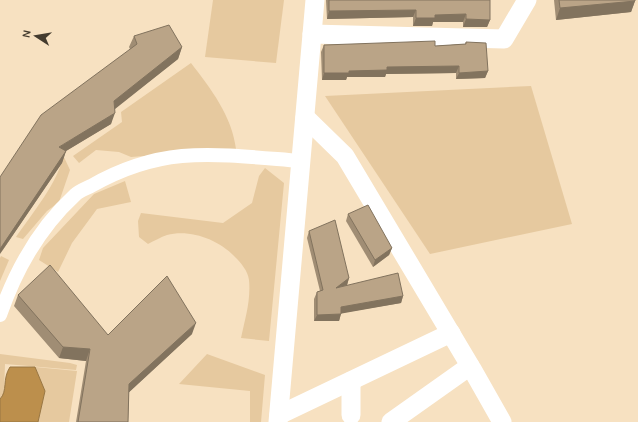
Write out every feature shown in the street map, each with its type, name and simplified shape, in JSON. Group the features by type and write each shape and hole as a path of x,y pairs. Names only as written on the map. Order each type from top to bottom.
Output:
{"street":[{"path":"278,418 315,0"},
{"path":"312,34 504,39 527,0"},
{"path":"305,117 344,156 451,333 502,422"},
{"path":"0,315 23,259 44,229 76,194 110,175 146,162 182,156 217,155 300,161"},
{"path":"278,418 451,333"},
{"path":"391,422 470,366"},
{"path":"351,381 351,415"}],"shaded area":[{"path":"213,0 284,0 276,63 205,57"},
{"path":"191,63 220,103 230,125 236,149 131,157 119,152 96,150 79,163 73,156 122,122 121,112"},
{"path":"531,86 572,224 430,254 325,96"},
{"path":"63,155 70,170 59,202 47,211 23,239 16,237 51,186 61,165"},
{"path":"265,168 284,183 269,341 241,338 246,317 249,280 244,267 237,259 213,241 195,235 167,235 148,244 139,237 138,221 141,213 223,223 252,203 259,176"},
{"path":"125,181 131,202 97,209 72,243 58,272 39,260 43,248 94,194"},
{"path":"1,256 9,260 0,281 0,258"},
{"path":"0,354 77,365 76,370 5,364 4,395 0,399"},
{"path":"207,354 265,375 261,422 250,422 250,391 179,384"},
{"path":"10,367 35,367 45,391 38,422 0,422 0,399 4,392 6,376"},
{"path":"35,367 77,371 69,422 38,422 45,391"}],"building":[{"path":"329,0 490,0 490,20 466,19 466,14 435,15 435,18 416,18 416,10 329,11"},
{"path":"559,0 635,0 635,1 560,8"},
{"path":"169,25 182,47 114,101 115,113 59,147 66,151 0,249 0,177 41,115 137,44 134,36"},
{"path":"435,41 435,46 466,44 466,42 486,43 488,71 459,73 459,66 387,67 387,70 324,73 324,45"},
{"path":"368,205 392,248 375,260 348,214"},
{"path":"335,220 349,278 336,288 398,273 403,296 341,307 341,314 317,315 317,292 323,290 309,231"},
{"path":"50,265 108,335 167,276 196,323 129,384 128,422 78,422 90,349 63,347 18,295"}]}
